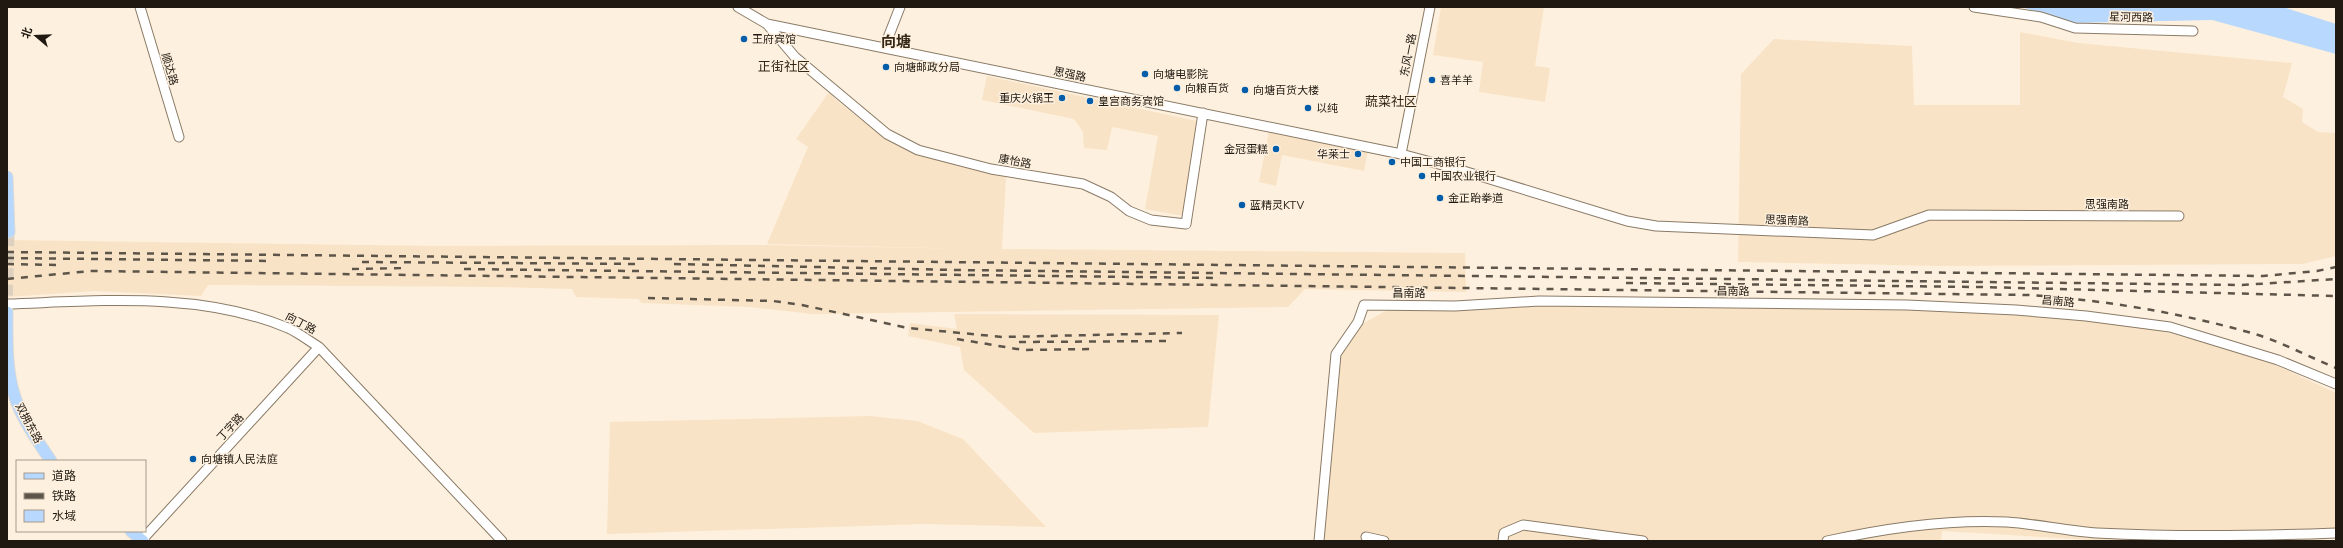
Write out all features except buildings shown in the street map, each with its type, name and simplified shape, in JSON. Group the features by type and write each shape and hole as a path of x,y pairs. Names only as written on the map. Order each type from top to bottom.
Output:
{"main road":[{"path":"7,177 8,232"},
{"name":"双拥东路","path":"7,312 7,358 14,394 30,429 50,460"},
{"path":"132,532 142,541"}],"street":[{"name":"顺达路","path":"140,7 179,137"},
{"name":"思强路","path":"738,7 767,24 1401,154"},
{"path":"884,48 900,7"},
{"name":"东风一路","path":"1401,154 1430,7"},
{"name":"星河西路","path":"1974,7 2041,17 2075,28 2193,31"},
{"name":"康怡路","path":"767,24 795,57 887,134 918,150 991,169 1083,184 1111,197 1129,210 1151,220 1186,224 1203,113"},
{"name":"思强南路","path":"1401,154 1457,169 1627,221 1656,226 1873,235 1929,215 2179,216"},
{"name":"向丁路","path":"7,304 104,300 207,304 254,316 290,329 319,347 502,541"},
{"name":"昌南路","path":"1319,541 1336,354 1358,322 1364,305 1455,306 1554,301 1907,305 2024,310 2086,316 2170,327 2278,360 2336,384"},
{"name":"丁字路","path":"142,541 319,347"},
{"path":"1827,541 1866,532 1930,525 2007,522 2096,533 2254,536 2336,533"},
{"path":"1503,541 1504,533 1523,525 1643,541"},
{"path":"1366,537 1384,541"}],"shaded area":[{"path":"1441,7 1544,7 1535,66 1550,68 1545,102 1479,92 1483,62 1433,55"},
{"path":"2020,32 2078,43 2292,63 2283,97 2303,109 2302,122 2318,132 2336,133 2336,256 2302,264 1943,266 1738,262 1741,74 1774,39 1912,46 1914,105 2020,105"},
{"path":"987,76 1197,121 1183,216 1145,209 1158,136 1112,127 1107,150 1084,148 1083,132 1074,119 982,100"},
{"path":"829,92 836,100 874,130 907,150 1006,177 1002,249 1465,253 1466,292 1305,289 1288,307 812,314 750,307 642,303 638,299 576,297 572,289 499,287 208,285 201,296 95,291 7,297 7,240 437,246 766,245 976,249 767,244 808,147 796,139"},
{"path":"1269,131 1368,150 1364,171 1282,155 1276,186 1259,182"},
{"path":"1581,304 1922,306 2135,324 2202,342 2276,365 2336,393 2336,538 2309,541 2108,541 1942,531 1941,541 1322,541 1337,407 1338,355 1362,324 1393,307"},
{"path":"954,314 1219,315 1208,427 1034,433 964,370 960,347 908,336 910,323 957,329"},
{"path":"871,416 917,421 963,439 1046,527 925,524 607,534 610,422"}],"water":[{"path":"2021,7 2283,7 2336,24 2336,54 2212,20 2072,23"}],"tunnel":[{"path":"7,312 9,232"}],"railway":[{"path":"7,252 2263,276 2317,271 2336,267"},
{"path":"7,258 272,261"},
{"path":"362,262 640,264"},
{"path":"7,264 60,265"},
{"path":"674,264 957,270 2242,285 2336,279"},
{"path":"352,269 408,268"},
{"path":"464,269 1220,278"},
{"path":"7,279 91,271 2029,295 2084,300 2194,318 2259,335 2336,368"},
{"path":"1626,283 1980,287 2336,296"},
{"path":"648,298 773,301 802,305 908,328 1003,337 1182,333"},
{"path":"957,339 1023,350 1093,349"},
{"path":"1019,342 1173,341"}],"place":[{"name":"王府宾馆","path":"744,39"},
{"name":"向塘邮政分局","path":"886,67"},
{"name":"向塘电影院","path":"1145,74"},
{"name":"喜羊羊","path":"1432,80"},
{"name":"向粮百货","path":"1177,88"},
{"name":"向塘百货大楼","path":"1245,90"},
{"name":"重庆火锅王","path":"1062,98"},
{"name":"皇宫商务宾馆","path":"1090,101"},
{"name":"以纯","path":"1308,108"},
{"name":"金冠蛋糕","path":"1276,149"},
{"name":"华莱士","path":"1358,154"},
{"name":"中国工商银行","path":"1392,162"},
{"name":"中国农业银行","path":"1422,176"},
{"name":"金正跆拳道","path":"1440,198"},
{"name":"蓝精灵KTV","path":"1242,205"},
{"name":"向塘镇人民法庭","path":"193,459"}],"district":[{"name":"向塘","path":"896,41"},
{"name":"正街社区","path":"784,66"},
{"name":"蔬菜社区","path":"1391,101"}]}
